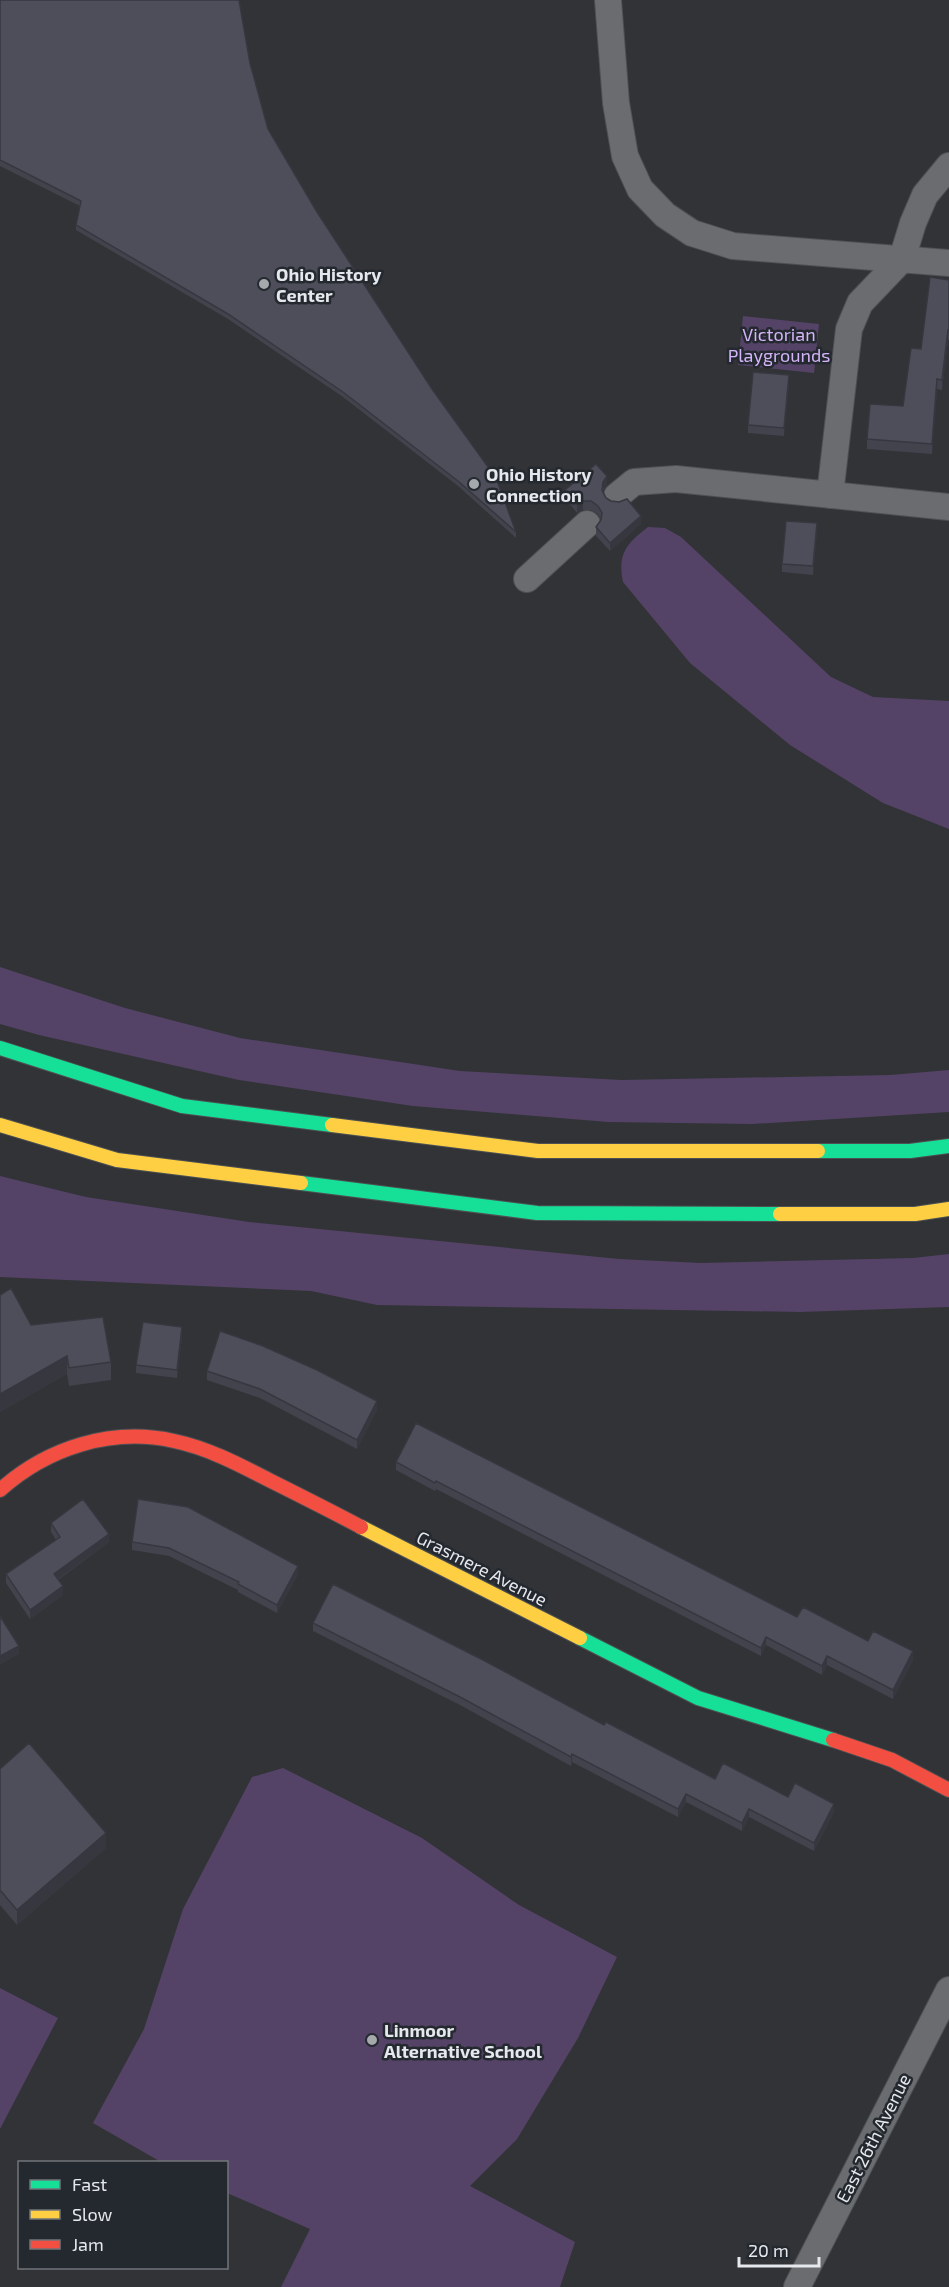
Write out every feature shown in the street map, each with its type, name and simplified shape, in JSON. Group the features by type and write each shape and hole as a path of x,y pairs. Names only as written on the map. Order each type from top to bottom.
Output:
{"main road":[{"path":"0,1048 182,1106 538,1151 910,1151 949,1146"},
{"path":"0,1125 117,1160 537,1213 915,1214 949,1209"},
{"name":"Grasmere Avenue","path":"0,1490 21,1471 58,1452 102,1439 136,1438 174,1441 240,1465 698,1698 808,1731 892,1760 949,1790"}],"street":[{"path":"607,1 616,103 625,156 640,189 665,215 692,233 733,246 949,263"},
{"path":"830,495 849,329 860,303 902,259 925,195 949,166"},
{"path":"617,496 634,482 676,479 949,507"},
{"path":"527,579 587,525"},
{"name":"East 26th Avenue","path":"796,2287 949,1990"}],"green space":[{"name":"Victorian Playgrounds","path":"743,316 819,324 814,373 738,365"},
{"path":"648,527 665,528 681,537 831,677 873,697 949,701 949,829 883,803 790,745 690,663 623,582 621,564 625,550 634,538"},
{"path":"0,967 125,1008 240,1038 460,1071 621,1080 890,1075 949,1070 949,1112 752,1124 608,1122 413,1106 239,1080 39,1035 0,1024"},
{"path":"0,1176 86,1197 249,1222 619,1259 701,1263 913,1258 949,1254 949,1307 800,1312 377,1305 311,1291 0,1277"},
{"path":"283,1768 422,1838 519,1905 617,1957 578,2038 517,2139 470,2186 575,2242 560,2287 281,2287 310,2229 228,2193 228,2161 159,2161 93,2123 144,2029 183,1909 252,1777"},
{"path":"0,1988 58,2018 0,2129"}],"building":[{"name":"Ohio History Center","path":"0,0 239,0 250,63 268,129 317,212 432,389 496,478 516,532 458,481 343,392 228,314 76,225 81,201 0,160"},
{"path":"930,277 949,280 949,330 942,380 937,379 932,444 867,439 870,404 903,406 911,348 921,349"},
{"path":"753,372 789,375 784,428 748,425"},
{"path":"596,464 607,476 602,490 606,498 619,502 627,499 641,516 610,543 596,527 601,520 602,513 598,506 591,501 577,504 565,490"},
{"path":"786,521 817,523 813,566 782,564"},
{"path":"11,1288 31,1325 103,1317 111,1362 69,1368 67,1356 0,1394 0,1295"},
{"path":"143,1322 182,1327 177,1370 136,1365"},
{"path":"220,1331 263,1346 317,1370 377,1401 357,1440 260,1389 207,1371"},
{"path":"416,1423 797,1617 803,1607 868,1641 873,1631 913,1651 893,1690 827,1656 822,1666 766,1637 761,1648 396,1462"},
{"path":"83,1499 109,1534 54,1574 63,1586 30,1610 6,1574 60,1537 51,1523"},
{"path":"138,1499 188,1507 298,1566 277,1605 238,1584 239,1582 169,1548 132,1542"},
{"path":"333,1584 483,1660 604,1725 606,1722 715,1779 723,1763 788,1797 795,1783 834,1804 814,1843 749,1809 742,1823 686,1794 678,1809 572,1754 571,1757 460,1697 313,1623"},
{"path":"0,1616 19,1646 0,1656"},
{"path":"29,1743 106,1833 17,1910 0,1890 0,1769"}],"traffic: fast":[{"path":"0,1048 182,1106 332,1125"},
{"path":"818,1151 910,1151 949,1146"},
{"path":"301,1183 537,1213 780,1214"},
{"path":"580,1638 698,1698 833,1740"}],"traffic: slow":[{"path":"0,1125 117,1160 301,1183"},
{"path":"332,1125 538,1151 818,1151"},
{"path":"780,1214 915,1214 949,1209"},
{"path":"361,1527 580,1638"}],"traffic: jam":[{"path":"0,1490 18,1475 59,1452 104,1439 150,1437 187,1444 224,1458 361,1527"},
{"path":"833,1740 892,1760 949,1790"}],"place":[{"name":"Ohio History Center","path":"264,284"},
{"name":"Ohio History Connection","path":"474,484"},
{"name":"Linmoor Alternative School","path":"372,2040"}]}
